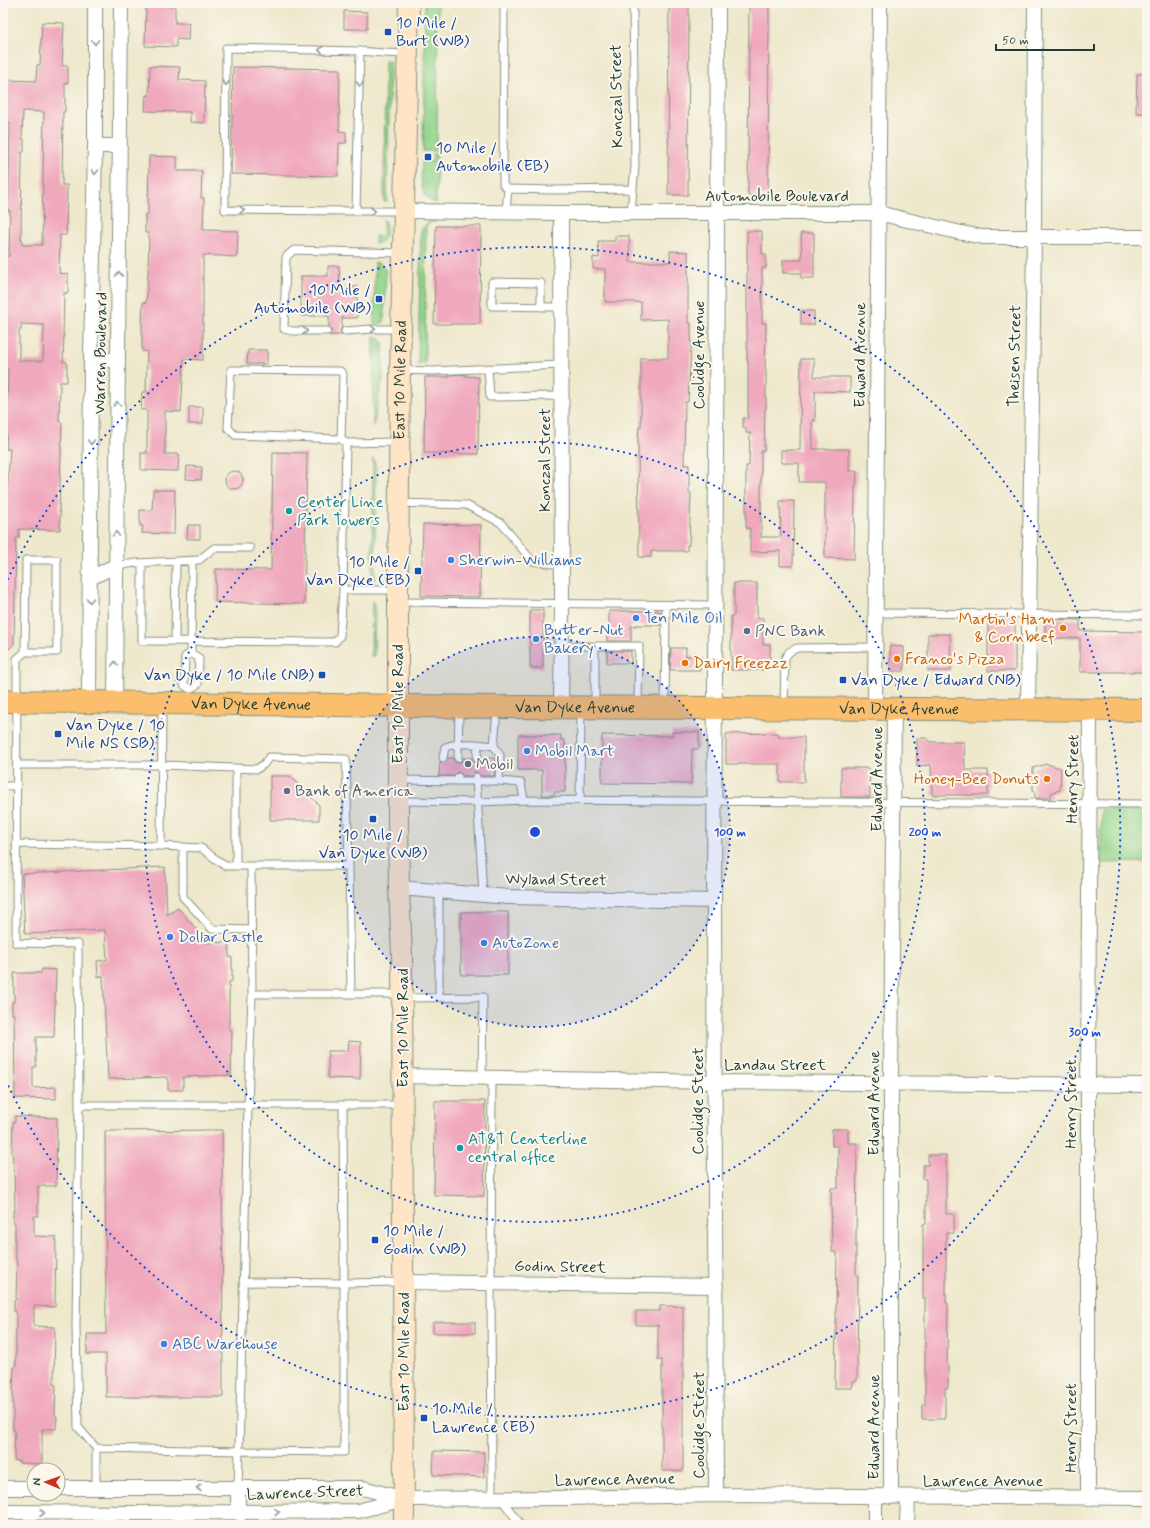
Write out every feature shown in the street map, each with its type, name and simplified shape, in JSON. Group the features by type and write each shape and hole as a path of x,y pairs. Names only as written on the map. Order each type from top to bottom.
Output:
{"main road":[{"name":"East 10 Mile Road","path":"404,1525 402,955 399,888 397,706 400,370 409,3"},
{"name":"Van Dyke Avenue","path":"10,701 162,703 190,697 397,706 1147,710"}],"street":[{"name":"Warren Boulevard","path":"89,702 91,360 95,146 95,3"},
{"name":"Warren Boulevard","path":"115,703 121,3"},
{"name":"Coolidge Avenue","path":"715,707 718,3"},
{"name":"Edward Avenue","path":"880,3 875,647 884,708 894,802 891,1082 891,1497"},
{"name":"Theisen Street","path":"1028,709 1034,237 1034,3"},
{"path":"95,146 120,146"},
{"name":"Automobile Boulevard","path":"404,211 506,211 561,213 878,213 983,237 1147,237"},
{"name":"Konczal Street","path":"561,213 562,646 579,707"},
{"path":"91,360 118,360"},
{"path":"90,578 115,566"},
{"name":"Coolidge Street","path":"715,707 714,901 716,1495"},
{"name":"Henry Street","path":"1088,1499 1090,709"},
{"name":"Wyland Street","path":"399,888 509,897 714,901"},
{"name":"Landau Street","path":"403,1076 715,1082 891,1082 1147,1085"},
{"name":"Godin Street","path":"404,1282 716,1286"},
{"path":"3,1488 26,1488"},
{"name":"Lawrence Street","path":"66,1488 363,1488 404,1499"},
{"path":"238,1488 241,1519"},
{"name":"Lawrence Avenue","path":"404,1499 716,1495 875,1497"},
{"path":"875,1497 891,1497"},
{"name":"Edward Avenue","path":"875,1497 875,1525"},
{"name":"Lawrence Avenue","path":"891,1497 1088,1499 1147,1498"},
{"path":"907,1525 908,1497"},
{"name":"Lawrence Street","path":"3,1512 135,1519 241,1519 358,1511 404,1499"}],"lane":[{"path":"504,3 503,185 508,188 555,190 633,189"},
{"name":"Konczal Street","path":"631,213 635,165 633,3"},
{"path":"404,211 225,210 226,48 360,51 408,54"},
{"path":"356,211 360,51"},
{"path":"506,211 508,188"},
{"path":"327,331 292,331 284,329 286,257 294,250 403,253"},
{"path":"542,307 541,283 492,282 492,306 542,307 561,307"},
{"path":"345,331 401,329"},
{"path":"400,370 432,371 561,365"},
{"path":"488,368 490,397 561,396"},
{"path":"142,563 142,641 335,642 340,636 343,590 344,441 344,374 340,370 231,370 228,428 235,435 344,441 399,442"},
{"path":"399,503 466,504 501,523 532,561 562,565"},
{"path":"115,566 142,563 192,561 199,560 214,548 250,548"},
{"path":"25,652 26,560 57,560 57,652 25,652 17,659 10,701 17,765 16,943 78,944 79,1105 76,1326 78,1427 96,1448 96,1488"},
{"path":"191,653 192,561"},
{"path":"175,641 176,562"},
{"path":"343,590 398,596 562,604 715,605"},
{"path":"665,707 666,605"},
{"path":"875,613 1147,615"},
{"path":"562,646 638,646 638,707"},
{"path":"580,800 579,707 595,646"},
{"path":"784,708 785,658 789,652 797,648 875,647"},
{"path":"190,697 184,685 184,673 185,657 191,653"},
{"path":"190,697 198,684 199,674 199,658 191,653"},
{"path":"161,846 163,765 162,703"},
{"path":"458,758 459,706"},
{"path":"497,707 494,746 500,755 499,782"},
{"path":"443,758 445,747 458,744 494,746"},
{"path":"477,758 478,744"},
{"path":"17,765 163,765 257,768 264,764 269,757 346,759 351,994"},
{"path":"236,768 236,866"},
{"path":"477,779 483,895"},
{"path":"398,780 477,779 521,783 524,800"},
{"path":"3,786 17,786"},
{"path":"398,801 478,802 580,800 1147,804"},
{"path":"16,844 201,848 225,866 349,866"},
{"path":"183,847 183,897 212,929 251,930"},
{"path":"238,1488 252,994 251,866"},
{"path":"439,891 439,998"},
{"path":"252,994 351,994 439,998 483,997 487,1078 497,1499 521,1525"},
{"path":"79,1105 403,1105"},
{"path":"96,1448 344,1452 343,1105"},
{"path":"244,1282 404,1282"}],"green space":[{"path":"425,3 438,3 437,151 423,151"},
{"path":"385,61 389,61 390,63 387,202 384,202"},
{"path":"433,154 437,154 436,203 426,197 423,192 421,180 422,161 432,162"},
{"path":"436,218 436,222 430,222 426,227 425,364 418,365 421,230 428,222"},
{"path":"383,219 386,226 386,234 382,241 375,244 375,236 383,236"},
{"path":"375,262 381,264 386,271 384,321 383,323 374,324"},
{"path":"374,336 383,342 383,378 373,427"},
{"path":"373,458 376,467 375,580 372,585"},
{"path":"372,601 375,606 374,656 371,656"},
{"path":"1101,810 1147,810 1147,862 1101,863"}],"building":[{"path":"669,3 689,3 688,195 668,195"},
{"path":"749,3 769,3 768,196 748,195"},
{"path":"146,5 175,6 175,23 189,23 188,40 176,39 176,47 145,46"},
{"path":"344,11 367,12 367,29 344,29"},
{"path":"42,22 64,23 62,66 68,66 68,83 65,83 65,112 63,112 62,185 67,185 66,235 60,235 59,273 68,274 68,293 64,293 63,333 63,362 67,362 67,382 60,382 59,422 62,422 59,512 60,530 19,529 19,538 16,538 14,644 3,655 3,550 5,550 5,509 10,449 6,449 8,369 3,369 3,256 9,256 10,211 8,211 10,122 3,121 3,82 9,82 10,80 36,81 37,65 40,65","holes":["23,111 44,112 42,245 22,245 21,239 22,152 24,152 24,139 22,139","21,324 44,325 43,361 19,361 19,330 21,330"]},
{"path":"150,66 180,67 179,80 205,81 204,123 190,122 190,112 145,111 146,95 149,96"},
{"path":"233,67 340,69 339,131 346,132 346,143 339,143 338,176 231,174"},
{"path":"1137,74 1147,74 1147,113 1136,113"},
{"path":"149,156 177,157 177,171 202,171 201,198 204,198 203,230 238,231 237,257 203,255 203,360 184,359 181,412 165,411 165,454 179,454 178,471 141,470 141,453 147,453 147,410 141,410 142,392 146,392 147,351 142,351 142,321 143,302 146,303 148,274 149,233 145,233 145,214 148,214"},
{"path":"436,226 481,226 480,324 434,324"},
{"path":"747,231 762,231 762,254 766,254 766,268 762,268 762,323 766,323 766,409 764,451 761,451 761,537 781,537 780,501 794,501 793,566 780,566 780,551 750,552 750,528 746,528 746,466 749,466 750,433 746,433 746,428 743,428 743,418 748,418"},
{"path":"801,233 814,233 814,278 801,278 801,273 783,273 783,260 802,260"},
{"path":"615,236 629,236 630,262 670,262 670,251 688,252 688,323 691,323 691,347 688,402 685,402 684,465 689,465 689,493 691,493 689,545 687,545 687,551 651,551 651,557 639,557 638,438 639,427 641,427 641,358 668,358 668,319 641,320 641,302 605,302 605,269 593,269 593,257 599,258 598,241 615,241"},
{"path":"328,266 339,266 340,288 357,287 357,318 342,318 342,327 340,331 342,335 329,335 332,331 329,327 329,316 301,316 301,276 328,276"},
{"path":"801,311 814,311 814,325 801,325"},
{"path":"248,350 267,350 267,364 247,364"},
{"path":"801,359 814,359 814,377 850,377 850,392 815,391 815,421 812,420 813,449 849,449 849,471 857,471 855,486 854,559 825,558 825,482 799,482 799,463 781,463 781,450 800,450"},
{"path":"465,374 465,376 479,377 478,454 424,453 425,377 449,377 449,375"},
{"path":"189,407 203,407 203,424 189,424"},
{"name":"Center Line Park Towers","path":"273,452 307,453 304,604 215,602 216,569 271,570"},
{"path":"187,466 202,467 201,480 186,479"},
{"path":"234,471 240,474 243,480 240,486 234,489 228,486 225,480 228,474"},
{"path":"153,490 175,490 174,534 142,533 143,526 140,526 140,510 152,511"},
{"name":"Sherwin-Williams","path":"423,524 481,525 480,597 421,596"},
{"path":"188,525 200,525 200,539 187,539"},
{"name":"PNC Bank","path":"734,583 757,583 757,618 763,618 763,644 770,644 770,661 763,661 763,670 731,670 731,616 734,616"},
{"name":"Butter-Nut Bakery","path":"530,610 543,610 543,668 530,668"},
{"path":"609,611 660,611 660,625 631,626 631,641 607,641 607,631 609,631"},
{"path":"988,619 1015,619 1015,671 988,671"},
{"path":"1045,619 1080,620 1080,631 1144,632 1144,672 1080,672 1080,638 1045,638"},
{"path":"928,634 950,634 951,671 928,671"},
{"name":"Franco's Pizza","path":"890,646 904,647 904,671 890,671"},
{"name":"Dairy Freezzz","path":"671,648 686,648 686,656 701,656 700,670 670,670"},
{"path":"607,651 631,651 631,663 607,663"},
{"path":"672,732 699,732 699,749 692,749 691,784 602,783 602,735 672,736"},
{"path":"778,733 778,737 804,737 804,782 780,782 780,764 726,764 726,734"},
{"path":"518,735 561,735 561,740 565,740 565,792 554,792 554,795 542,795 542,770 518,770"},
{"path":"917,738 926,738 931,742 964,742 965,770 988,770 988,795 932,795 931,765 917,766"},
{"path":"448,758 453,758 455,762 458,763 462,761 463,758 472,758 474,762 477,763 481,761 482,758 495,758 494,776 481,776 476,772 471,776 463,776 458,772 453,776 439,776 440,762 445,763"},
{"name":"Honey-Bee Donuts","path":"1047,764 1061,768 1060,790 1051,793 1051,798 1035,798 1035,791 1033,790 1033,768"},
{"path":"841,768 869,768 870,797 841,797"},
{"name":"Bank of America","path":"270,776 290,776 319,805 319,820 270,820"},
{"path":"165,867 167,915 178,908 208,943 229,942 229,957 232,957 232,981 229,982 229,1030 232,1030 231,1075 183,1077 183,1090 168,1090 168,1077 108,1079 103,976 98,977 97,961 107,960 105,930 25,934 22,874"},
{"name":"AutoZone","path":"461,912 508,912 508,975 461,975"},
{"path":"42,969 56,970 54,1037 36,1037 36,1067 33,1067 33,1088 56,1087 56,1099 15,1098 14,1014 12,1014 12,1002 14,1002 14,973 41,973"},
{"path":"349,1041 361,1042 360,1079 328,1078 328,1051 348,1051"},
{"name":"AT&T Centerline central office","path":"435,1101 485,1101 484,1196 434,1195"},
{"path":"15,1116 57,1118 56,1186 38,1186 38,1216 34,1216 34,1236 56,1237 55,1307 34,1306 34,1326 55,1327 54,1385 56,1385 56,1429 42,1429 42,1462 26,1462 26,1463 19,1463 19,1461 14,1460 15,1430 13,1430 14,1366 16,1366 16,1314 14,1311 14,1300 16,1300 17,1264 15,1254 15,1223 13,1223 13,1211 15,1211 14,1162 12,1151 13,1122 15,1122"},
{"path":"832,1129 848,1129 848,1143 857,1143 857,1381 853,1381 852,1388 835,1388 837,1252 832,1252 831,1188 838,1188 838,1146 832,1146"},
{"path":"222,1130 223,1397 106,1397 106,1354 87,1354 87,1334 106,1334 105,1131"},
{"path":"928,1155 946,1155 946,1214 954,1214 954,1233 946,1233 948,1388 945,1388 945,1419 922,1419 922,1405 925,1405 923,1224 926,1224 926,1179 923,1179 923,1165 928,1165"},
{"path":"660,1306 683,1306 683,1471 662,1471 662,1360 658,1360 658,1325 636,1325 636,1311 660,1311"},
{"path":"433,1322 475,1322 475,1333 433,1333"},
{"path":"434,1451 484,1452 484,1477 433,1475"}],"place":[{"name":"10 Mile / Burt (WB)","path":"388,32"},
{"name":"10 Mile / Automobile (EB)","path":"428,157"},
{"name":"10 Mile / Automobile (WB)","path":"379,299"},
{"name":"Center Line Park Towers","path":"289,511"},
{"name":"Sherwin-Williams","path":"451,560"},
{"name":"10 Mile / Van Dyke (EB)","path":"418,571"},
{"name":"Ten Mile Oil","path":"636,618"},
{"name":"Martin's Ham & Cornbeef","path":"1063,628"},
{"name":"PNC Bank","path":"747,631"},
{"name":"Butter-Nut Bakery","path":"536,639"},
{"name":"Franco's Pizza","path":"897,659"},
{"name":"Dairy Freezzz","path":"685,663"},
{"name":"Van Dyke / 10 Mile (NB)","path":"322,675"},
{"name":"Van Dyke / Edward (NB)","path":"843,680"},
{"name":"Van Dyke / 10 Mile NS (SB)","path":"58,734"},
{"name":"Mobil Mart","path":"527,751"},
{"name":"Mobil","path":"468,764"},
{"name":"Honey-Bee Donuts","path":"1047,779"},
{"name":"Bank of America","path":"287,791"},
{"name":"10 Mile / Van Dyke (WB)","path":"373,819"},
{"name":"Dollar Castle","path":"170,937"},
{"name":"AutoZone","path":"484,943"},
{"name":"AT&T Centerline central office","path":"460,1148"},
{"name":"10 Mile / Godin (WB)","path":"375,1240"},
{"name":"ABC Warehouse","path":"164,1344"},
{"name":"10 Mile / Lawrence (EB)","path":"424,1418"}]}
